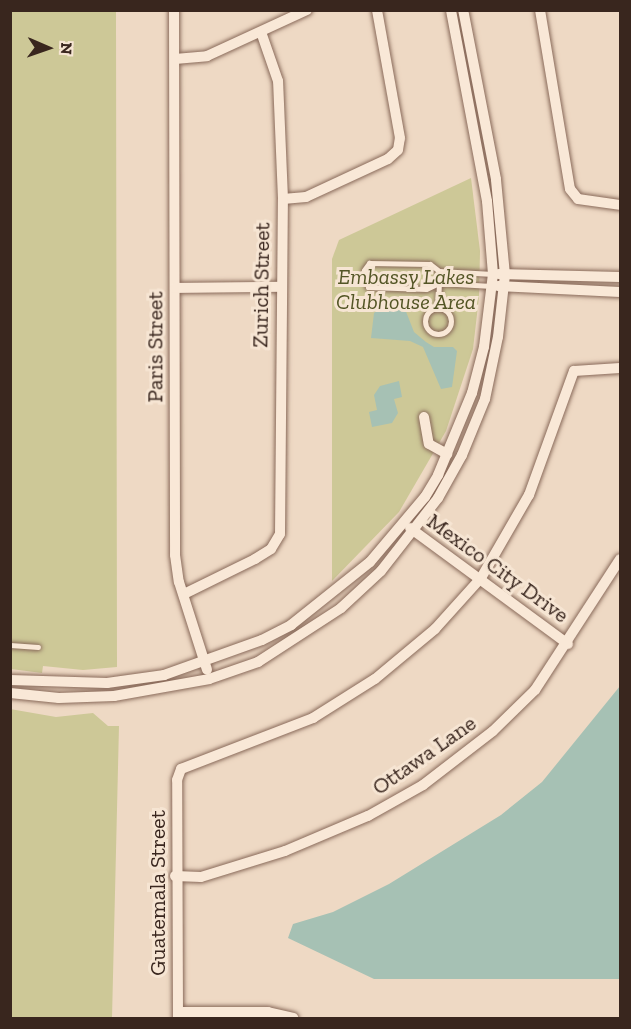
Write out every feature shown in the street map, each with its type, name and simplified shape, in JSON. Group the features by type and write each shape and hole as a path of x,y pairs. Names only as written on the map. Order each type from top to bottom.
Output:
{"street":[{"name":"Paris Street","path":"174,10 175,555 209,679"},
{"path":"175,59 207,56 307,10"},
{"path":"283,199 306,197 388,159 398,150 400,138 377,10"},
{"path":"10,680 107,683 164,675 205,663 291,625 369,562 405,524 438,475 472,393 484,347 492,280 488,211 451,10"},
{"path":"10,693 59,698 114,696 209,679 258,662 341,608 381,572 415,531 462,455 485,399 498,337 504,281 496,179 463,10"},
{"path":"540,10 570,189 578,200 621,205"},
{"name":"Zurich Street","path":"184,594 255,559 277,542 279,287 283,199 278,81 261,32"},
{"path":"504,281 621,277"},
{"path":"492,280 621,292"},
{"path":"175,288 279,287"},
{"path":"481,578 529,495 574,371 621,368"},
{"path":"424,417 429,444 447,454"},
{"name":"Mexico City Drive","path":"405,524 568,644"},
{"name":"Ottawa Lane","path":"176,876 201,877 285,851 368,816 423,785 502,722 535,690 568,644 621,559"},
{"name":"Guatemala Street","path":"178,1015 177,780 181,769 313,718 375,679 435,629 481,578"},
{"path":"178,1015 268,1012 293,1018"}],"lane":[{"path":"369,263 430,264 439,271 492,280 439,283 426,289 368,287 363,280 369,263"},
{"path":"438,309 439,271"},
{"path":"438,309 447,313 450,322 446,331 437,334 428,330 425,320 429,312 438,309"},
{"path":"10,645 38,647"}],"green space":[{"path":"10,11 116,11 117,667 83,670 43,666 42,673 11,669"},
{"name":"Embassy Lakes Clubhouse Area","path":"471,178 480,251 479,297 473,349 446,431 399,512 332,581 332,259 339,240"},
{"path":"10,709 56,717 93,713 108,726 119,726 112,1018 11,1018"}],"shaded area":[{"path":"381,308 405,309 414,332 426,342 434,347 453,347 457,351 452,387 441,389 423,347 410,341 371,338 374,313"},
{"path":"399,381 402,397 394,399 398,413 392,423 372,427 369,412 377,410 374,395 380,386"},
{"path":"620,686 620,979 374,979 288,938 293,924 333,912 389,884 501,815 542,782"}]}
